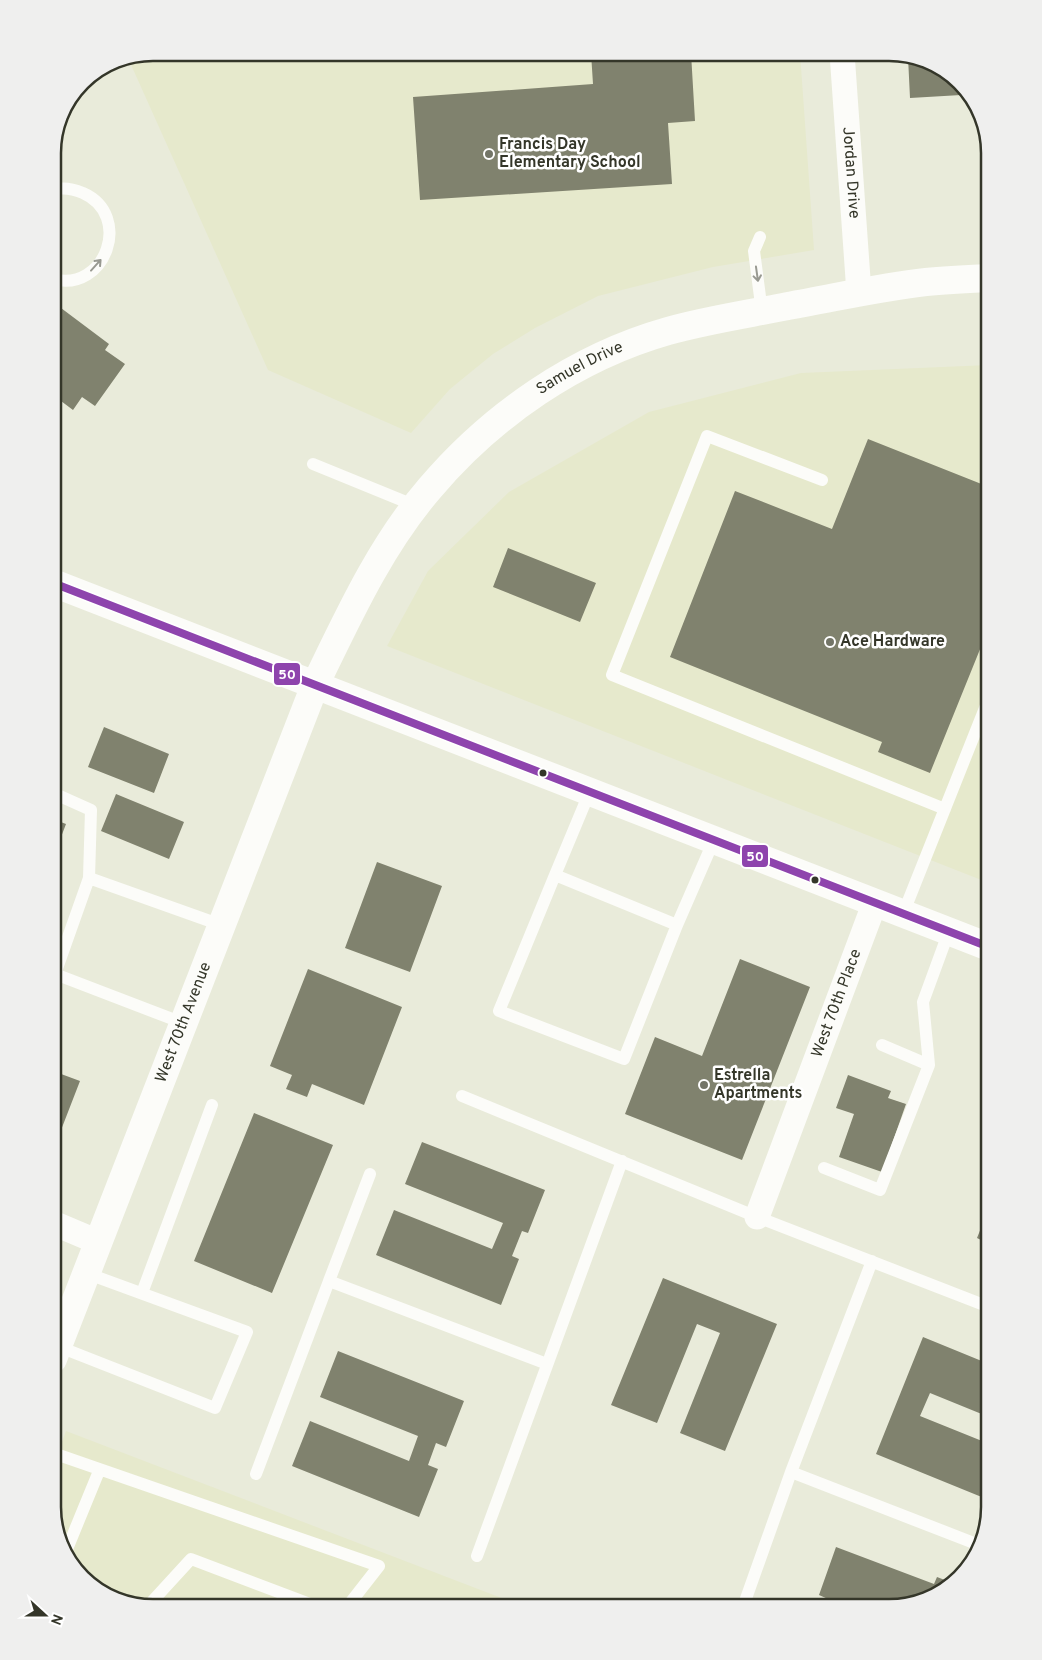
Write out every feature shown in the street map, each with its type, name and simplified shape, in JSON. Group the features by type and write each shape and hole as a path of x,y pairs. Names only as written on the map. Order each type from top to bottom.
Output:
{"main road":[{"name":"Samuel Drive","path":"315,685 343,627 389,542 430,488 478,438 528,398 588,362 667,331 859,293 926,282 981,279"},
{"path":"61,593 315,685 981,943"},
{"name":"West 70th Avenue","path":"61,1338 315,685"}],"street":[{"name":"Jordan Drive","path":"843,61 859,293"},
{"name":"West 70th Place","path":"757,1217 875,902"},
{"path":"61,1227 98,1242"}],"lane":[{"path":"61,188 76,190 90,196 113,218 107,252 99,264 88,274 74,280 61,280"},
{"path":"760,237 754,251 762,312"},
{"path":"822,480 707,436 612,675 945,809"},
{"path":"313,464 416,506"},
{"path":"903,914 981,720"},
{"path":"590,791 499,1011 624,1059 677,925 714,840"},
{"path":"61,797 91,810 89,878 61,957"},
{"path":"555,875 677,925"},
{"path":"89,878 221,925"},
{"path":"824,1168 880,1190 929,1064 923,1002 949,931"},
{"path":"61,976 183,1023"},
{"path":"882,1045 929,1064"},
{"path":"462,1096 757,1217 981,1303"},
{"path":"142,1293 212,1105"},
{"path":"477,1556 622,1161"},
{"path":"256,1474 370,1174"},
{"path":"746,1599 790,1472 872,1261"},
{"path":"61,1355 215,1408 247,1332 86,1273"},
{"path":"329,1281 547,1364"},
{"path":"61,1456 379,1566 353,1599"},
{"path":"70,1544 99,1470"},
{"path":"790,1472 974,1543"},
{"path":"154,1599 191,1559 297,1599"}],"shaded area":[{"name":"Francis Day Elementary School","path":"153,61 801,61 814,250 713,267 598,296 535,328 493,354 450,389 411,433 268,370 131,64"},
{"path":"981,365 981,880 387,646 428,571 509,492 649,412 801,373"},
{"path":"66,1431 504,1599 147,1599 124,1594 102,1583 84,1567 77,1558 66,1536 61,1507 61,1444"}],"building":[{"path":"592,61 691,61 695,121 668,123 672,184 420,200 413,97 593,84"},
{"path":"908,63 940,77 960,95 910,98"},
{"path":"61,308 109,344 105,350 125,364 95,406 82,397 73,410 61,401"},
{"name":"Ace Hardware","path":"868,439 981,484 981,647 930,773 878,752 882,742 670,657 735,491 832,529"},
{"path":"508,548 596,583 580,622 493,587"},
{"path":"104,727 169,754 154,793 88,767"},
{"path":"116,794 184,822 169,859 101,831"},
{"path":"61,822 66,824 61,837"},
{"path":"377,862 442,886 410,972 345,948"},
{"name":"Estrella Apartments","path":"740,959 810,987 742,1160 625,1114 655,1037 702,1056"},
{"path":"308,969 402,1007 364,1105 312,1084 307,1097 286,1089 292,1075 270,1066"},
{"path":"61,1074 80,1081 61,1130"},
{"path":"848,1075 891,1091 888,1098 906,1104 882,1172 839,1157 854,1114 836,1108"},
{"path":"254,1113 333,1145 272,1293 194,1261"},
{"path":"422,1142 545,1190 528,1233 522,1231 512,1256 519,1259 501,1305 376,1255 394,1210 492,1249 503,1223 405,1184"},
{"path":"981,1228 981,1240 977,1238"},
{"path":"663,1278 777,1324 725,1451 680,1433 720,1333 697,1324 657,1423 611,1405"},
{"path":"923,1337 981,1361 981,1414 930,1393 920,1416 981,1441 981,1497 876,1454"},
{"path":"338,1351 464,1401 446,1447 436,1443 428,1465 438,1469 419,1517 292,1466 310,1421 409,1461 418,1436 320,1397"},
{"path":"836,1547 934,1584 937,1577 944,1580 918,1594 895,1599 828,1599 819,1595"}],"transit line":[{"name":"50","path":"61,586 981,944"}],"place":[{"name":"Francis Day Elementary School","path":"489,154"},
{"name":"Ace Hardware","path":"830,642"},
{"name":"Estrella Apartments","path":"704,1085"}]}
